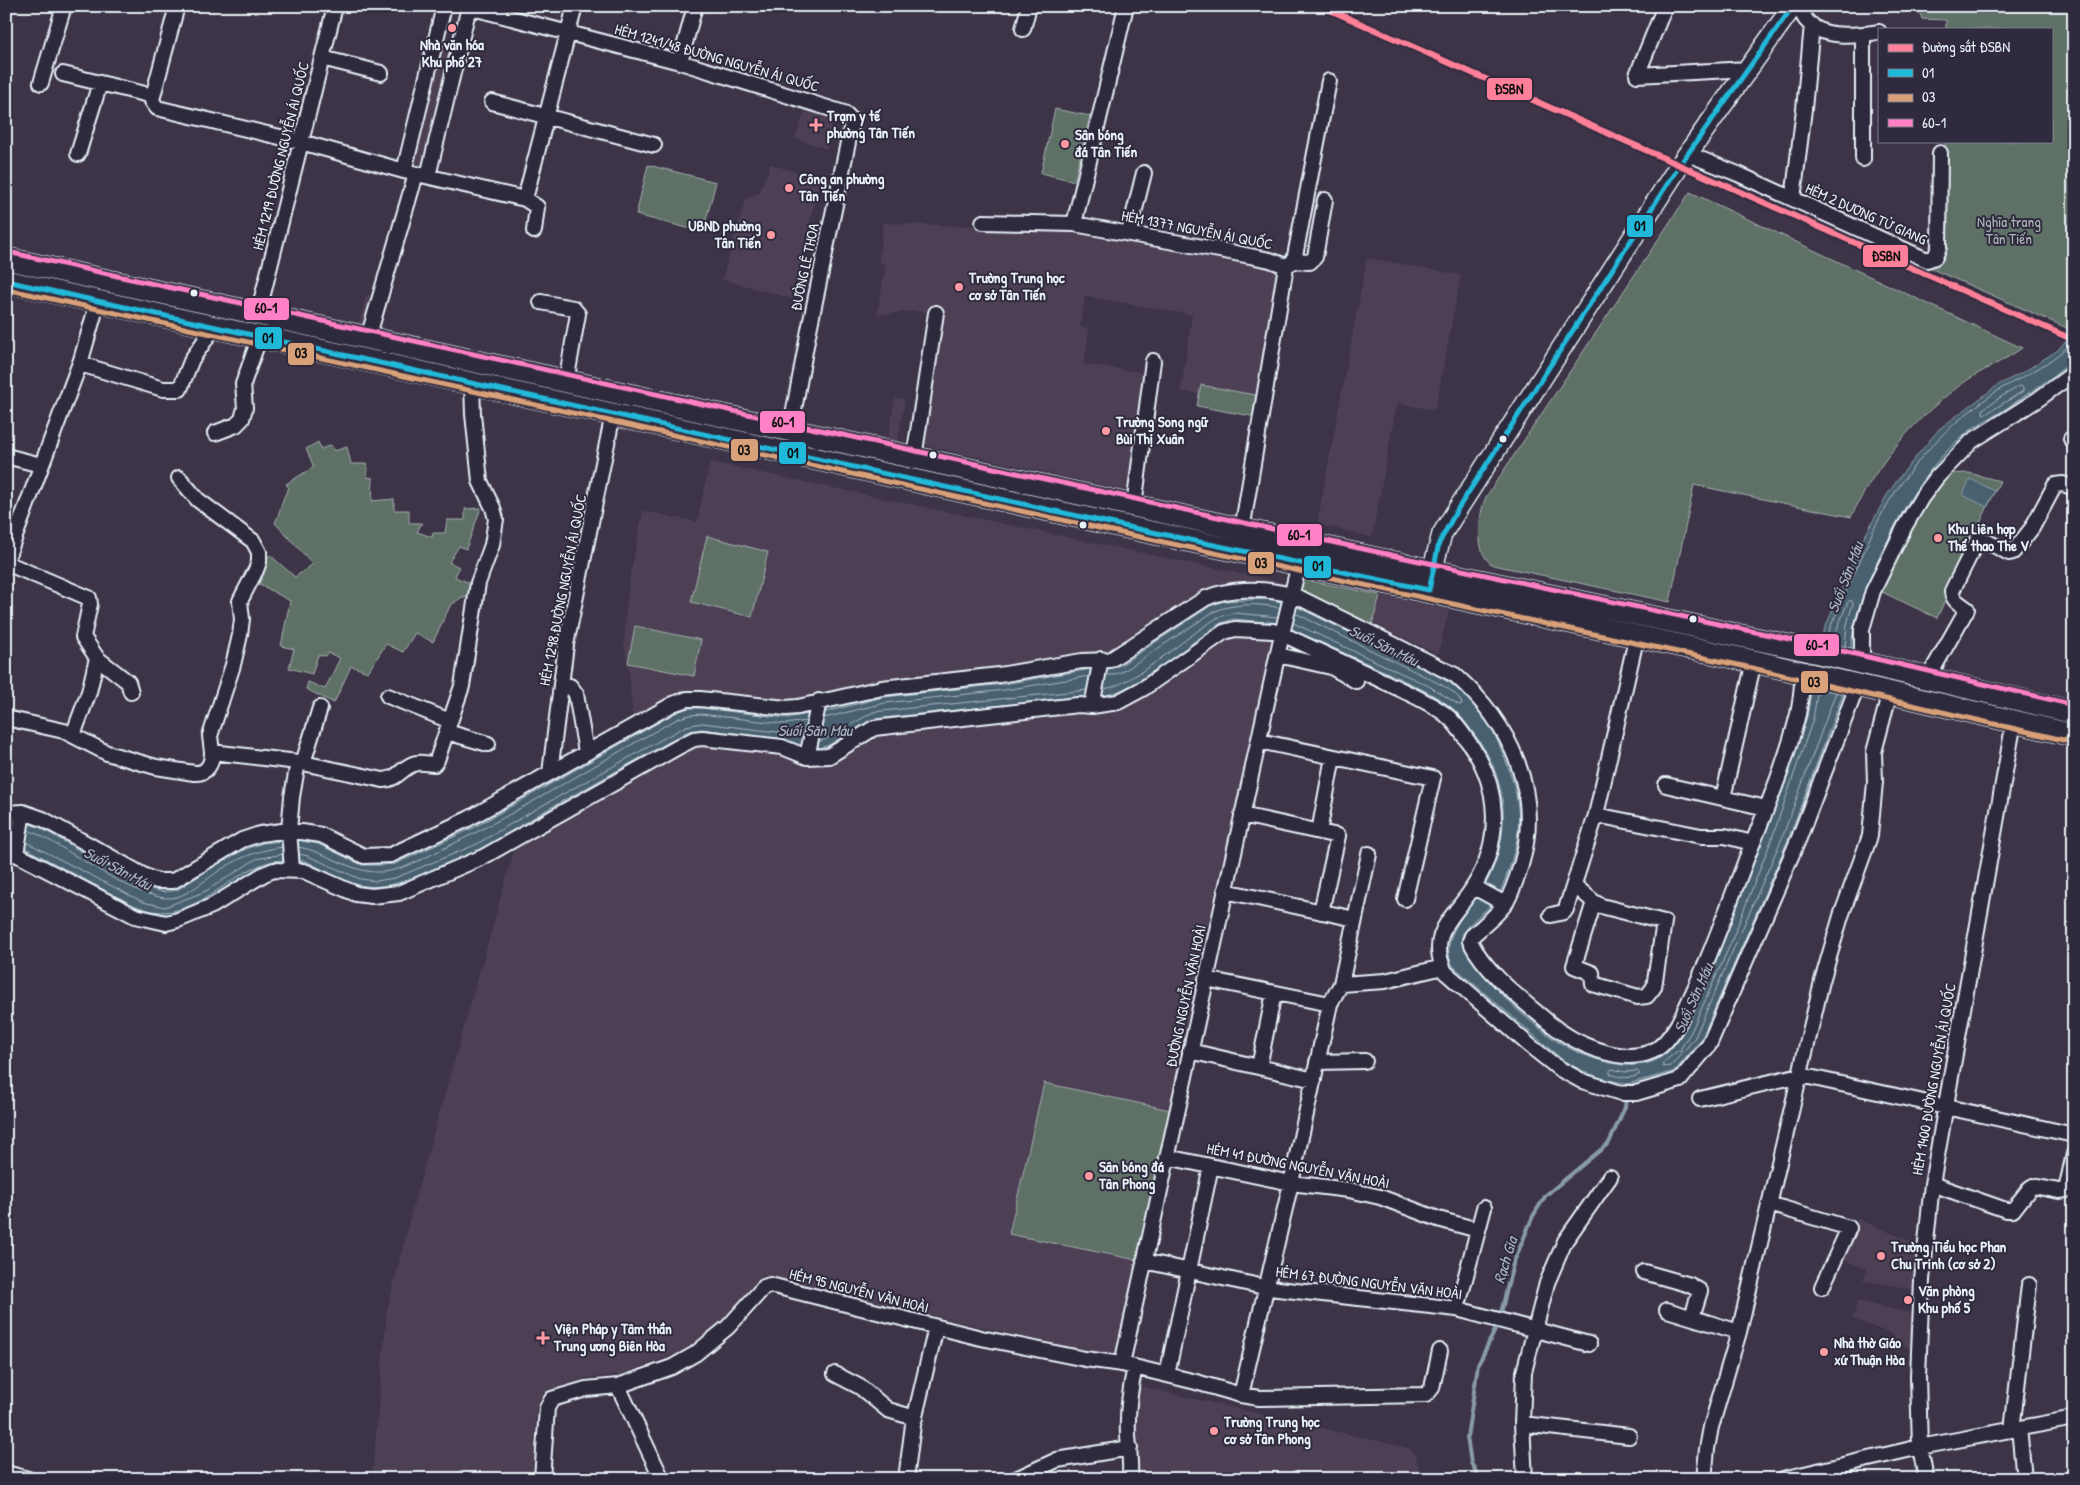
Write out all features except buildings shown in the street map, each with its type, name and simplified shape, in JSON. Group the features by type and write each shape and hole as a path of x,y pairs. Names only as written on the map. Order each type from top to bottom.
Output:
{"main road":[{"path":"1431,581 1439,543 1448,524 1688,154 1793,6"},
{"path":"6,259 1242,530 1637,635 1858,684 2074,735"},
{"path":"6,281 1299,564 1431,581 1806,650 2019,700 2073,710"},
{"path":"786,452 790,431"},
{"path":"2014,721 2019,700"}],"street":[{"path":"40,83 64,6"},
{"path":"177,6 153,96 154,105 161,109 301,142 416,174 525,198 537,207 534,231"},
{"name":"HẺM 1219 ĐƯỜNG NGUYỄN ÁI QUỐC","path":"258,314 335,6"},
{"path":"416,174 444,6"},
{"path":"525,198 575,6"},
{"path":"680,62 695,6"},
{"path":"1023,29 1029,6"},
{"path":"1074,224 1126,6"},
{"path":"1665,6 1637,75 1749,69"},
{"path":"1798,6 1807,21 1831,33 1863,34 1878,32"},
{"path":"368,338 467,7"},
{"name":"HẺM 1241/48 ĐƯỜNG NGUYỄN ÁI QUỐC","path":"467,7 680,62 844,113"},
{"path":"1793,199 1812,25"},
{"path":"1863,34 1863,159"},
{"path":"322,58 381,73"},
{"path":"63,74 153,96"},
{"path":"1325,200 1315,257 1310,262 1290,263 1329,81"},
{"path":"78,154 100,83"},
{"path":"492,102 654,145"},
{"name":"ĐƯỜNG LÊ THOA","path":"790,431 806,342 851,128 850,118 844,113"},
{"name":"HẺM 2 DƯƠNG TỬ GIANG","path":"1688,154 1738,174 1928,260 1936,257 1940,247 1940,153"},
{"path":"1129,233 1144,172"},
{"name":"HẺM 1377 NGUYỄN ÁI QUỐC","path":"983,222 1074,224 1290,263 1242,530"},
{"path":"98,301 80,364 8,546 6,558 8,563 89,598 90,604 83,637 97,658 128,682 131,692"},
{"path":"541,302 573,308 578,314 566,382"},
{"path":"914,458 936,313"},
{"path":"80,364 163,389 180,389 192,359 215,326"},
{"path":"215,433 236,425 242,420 245,408 242,384 260,336"},
{"path":"1134,506 1153,361"},
{"path":"1862,662 1862,628 1874,591 1905,526 1922,496 1937,477 1972,441 2037,400 2074,373"},
{"path":"212,752 300,763 383,780 393,779 411,765 418,763 434,764 437,760 462,686 478,582 492,544 496,519 493,508 480,481 473,414 472,383"},
{"name":"HẺM 1298 ĐƯỜNG NGUYỄN ÁI QUỐC","path":"550,773 566,645 613,414"},
{"path":"6,456 41,464"},
{"path":"6,718 54,728 100,751 156,767 201,774 207,770 212,761 210,736 233,665 242,627 240,601 256,570 259,562 259,552 253,541 198,500 179,478"},
{"path":"1928,678 1968,608 1955,600 1952,596 1952,591 1978,539 1980,538 2009,553 2013,552 2032,528 2055,485 2062,484 2074,488"},
{"path":"1288,594 1299,564"},
{"path":"6,813 23,812 43,819 144,876 166,883 173,881 242,840 260,834 289,830 321,835 364,856 391,855 468,819 673,704 687,699 798,708 819,701 882,688 999,675 1082,661 1110,660 1206,598 1220,592 1269,590 1288,594 1456,675 1472,690 1500,725 1518,764 1529,811 1528,834 1517,877 1504,904 1472,936 1470,941 1501,982 1556,1029 1574,1040 1616,1054 1624,1056 1640,1055 1654,1051 1668,1040 1715,939 1766,808 1798,713 1803,672"},
{"name":"ĐƯỜNG NGUYỄN VĂN HOÀI","path":"1130,1479 1128,1430 1131,1387 1128,1366 1144,1261 1278,655 1278,633 1288,594"},
{"path":"23,812 11,854 135,916 166,923 212,906 264,874 274,870 292,869 304,871 356,894 372,896 399,893 484,857 688,742 702,738 782,747 807,757 829,756 874,728 1118,702 1144,688 1224,632 1235,629 1278,633 1420,699 1444,714 1465,737 1485,770 1494,808 1494,830 1490,850 1474,887 1443,928 1439,942 1439,960 1445,972 1558,1068 1582,1081 1621,1093 1636,1093 1680,1080 1709,1045 1799,838 1858,684"},
{"path":"1551,915 1565,910 1596,815 1637,635"},
{"path":"1278,655 1327,666 1356,681"},
{"path":"73,736 89,692 97,658"},
{"path":"1092,706 1101,659"},
{"path":"1723,798 1754,661"},
{"path":"561,684 570,686 576,694 586,752"},
{"path":"1704,1479 1706,1450 1711,1427 1738,1332 1822,981 1841,916 1870,836 1875,782 1874,752 1890,692"},
{"path":"388,696 488,744"},
{"path":"807,757 819,701"},
{"path":"292,869 289,830 292,797 300,763 320,708"},
{"name":"HẺM 1400 ĐƯỜNG NGUYỄN ÁI QUỐC","path":"1926,1479 1920,1446 1917,1396 1922,1280 1932,1184 2014,721"},
{"path":"1259,741 1434,778 1405,899"},
{"path":"1319,832 1333,757"},
{"path":"1666,785 1766,808"},
{"path":"1242,815 1338,836 1321,912"},
{"path":"1596,815 1701,836 1725,836 1752,843"},
{"path":"1241,1395 1291,1183 1330,1004 1341,984 1369,854"},
{"path":"1574,884 1601,906 1664,922 1654,987 1647,996 1638,997 1593,984 1592,973 1574,966 1594,902"},
{"path":"1474,887 1504,904"},
{"path":"1226,891 1355,919"},
{"path":"1341,984 1385,981 1443,967"},
{"path":"1206,979 1330,1004"},
{"path":"1259,1067 1274,993"},
{"path":"1190,1051 1314,1080"},
{"path":"1317,1062 1365,1061"},
{"path":"1700,1099 1800,1075 2074,1135"},
{"path":"1932,1184 2006,1210 2013,1210 2033,1186 2059,1191 2066,1190 2074,1154"},
{"name":"HẺM 41 ĐƯỜNG NGUYỄN VĂN HOÀI","path":"1167,1156 1291,1183 1349,1190 1380,1197 1438,1219 1478,1230"},
{"path":"1166,1375 1211,1166"},
{"path":"1525,1479 1522,1424 1524,1372 1546,1283 1565,1241 1610,1176"},
{"path":"1769,1204 1849,1228 1822,1287"},
{"path":"1456,1309 1484,1208"},
{"name":"HẺM 67 ĐƯỜNG NGUYỄN VĂN HOÀI","path":"1144,1261 1267,1287 1456,1309 1589,1344"},
{"path":"1644,1272 1690,1285 1700,1291 1692,1318"},
{"name":"HẺM 95 NGUYỄN VĂN HOÀI","path":"542,1479 547,1408 552,1400 586,1388 618,1386 672,1367 695,1354 728,1326 764,1287 770,1285 981,1338 1076,1358 1128,1366 1259,1398 1426,1395 1432,1388 1440,1351"},
{"path":"2024,1479 2016,1429 2029,1285"},
{"path":"1667,1310 1738,1332"},
{"path":"906,1479 915,1418 936,1327"},
{"path":"835,1374 860,1387 888,1410 915,1418"},
{"path":"618,1386 662,1479"},
{"path":"1782,1479 1920,1446 2074,1418"},
{"path":"1522,1424 1629,1436"},
{"path":"1016,1479 1057,1460 1130,1448"},
{"path":"6,1472 28,1479"}],"shaded area":[{"path":"442,42 455,46 425,172 409,168"},
{"name":"Trạm y tế phường Tân Tiến","path":"807,106 824,111 824,114 834,117 827,149 795,138"},
{"name":"UBND phường Tân Tiến","path":"771,164 819,180 793,299 722,279 746,198 759,193"},
{"path":"883,223 961,226 1046,225 1282,267 1256,417 1197,406 1199,394 1181,391 1192,315 1085,296 1080,327 1089,329 1084,364 1150,374 1144,418 1138,417 1128,491 920,444 941,313 913,311 877,315 886,264 879,262"},
{"path":"1367,258 1461,275 1435,410 1397,403 1372,537 1317,524"},
{"path":"367,294 376,296 365,334 356,332"},
{"path":"895,398 905,399 897,446 887,444"},
{"path":"710,462 1285,583 1271,639 1170,1110 1044,1083 1009,1233 1137,1260 1118,1350 1114,1356 1106,1356 762,1275 717,1326 680,1352 623,1374 585,1378 544,1392 539,1401 535,1420 534,1479 372,1479 387,1311 413,1206 516,844 633,720 629,673 624,645 629,582 643,511 697,522"},
{"path":"1380,595 1449,610 1438,654 1415,643 1371,628"},
{"name":"Trường Tiểu học Phan Chu Trinh (cơ sở 2)","path":"1858,1219 1922,1246 1917,1290 1863,1280 1867,1269 1840,1258"},
{"path":"1857,1301 1915,1314 1911,1348 1892,1342 1892,1334 1853,1319"},
{"name":"Trường Trung học cơ sở Tân Phong","path":"1144,1387 1268,1416 1271,1425 1306,1433 1312,1426 1408,1448 1415,1454 1421,1479 1134,1479 1137,1443 1130,1437 1135,1392"}],"green space":[{"name":"Nghĩa trang Tân Tiến","path":"1917,6 2074,6 2074,331 1932,269 1933,262 1944,248 1945,142 2052,142 2052,28 1946,28 1946,20 1922,19"},
{"name":"Sân bóng đá Tân Tiến","path":"1055,109 1090,116 1074,181 1041,173"},
{"path":"648,165 716,182 703,232 636,215"},
{"path":"1690,192 2022,348 1966,381 1914,425 1886,459 1851,517 1694,485 1670,602 1493,565 1487,560 1483,552 1479,534 1481,514 1486,497"},
{"path":"1201,385 1260,396 1256,417 1197,406"},
{"path":"318,442 321,449 331,445 334,451 347,447 351,464 367,464 367,477 373,478 372,501 394,499 394,510 409,510 409,523 422,523 417,532 432,537 433,533 445,533 447,520 465,520 465,509 481,508 466,549 459,546 449,562 459,567 455,577 472,584 471,599 462,597 450,606 433,642 415,633 403,652 386,644 368,672 351,666 334,703 306,689 308,682 325,689 340,658 328,653 326,656 318,655 312,674 289,668 294,649 281,646 290,601 254,581 270,555 295,577 313,564 275,523 284,496 289,488 286,484 314,467 306,449"},
{"name":"Khu Liên hợp Thể thao The V","path":"1969,473 2000,481 1948,590 1937,618 1878,590 1910,524 1945,474"},
{"path":"707,536 768,552 752,617 691,602"},
{"path":"1301,579 1380,595 1371,628 1297,592"},
{"path":"635,626 701,640 694,676 628,663"},
{"name":"Sân bóng đá Tân Phong","path":"1044,1083 1170,1110 1137,1260 1009,1234"}],"water":[{"name":"Suối Săn Máu","path":"2074,331 2074,367 1968,438 1869,590 1852,682 1801,820 1705,1043 1677,1076 1636,1088 1603,1084 1561,1065 1449,970 1443,944 1463,907 1499,808 1453,715 1274,627 1234,624 1117,699 874,723 828,751 816,753 701,734 480,855 398,889 357,890 304,866 176,916 150,916 6,849 6,817 27,818 156,886 235,848 251,842 284,835 295,835 320,840 381,861 688,703 786,713 876,694 1096,664 1222,596 1282,597 1453,679 1497,728 1522,793 1520,851 1503,898 1469,932 1498,985 1604,1056 1671,1042 1806,686 1823,633 1861,543 1887,495 1939,429 1998,385 2025,371 2058,350"},
{"path":"1970,479 1995,491 1987,507 1963,495"}],"waterway":[{"name":"Rạch Gia","path":"1500,1317 1513,1264 1533,1216 1546,1195 1609,1143 1625,1107 1626,1097"},
{"name":"Rạch Gia","path":"1480,1479 1471,1463 1467,1437 1478,1365 1498,1324"}],"rail line":[{"name":"ĐSBN","path":"1321,6 2074,340"}],"transit line":[{"name":"01","path":"6,281 1128,527 1429,590 1439,543 1457,510 1679,166 1793,6"},
{"name":"60-1","path":"8,252 1391,555 1808,643 2074,705"},
{"name":"03","path":"6,289 1126,534 1752,668 2072,742"}],"place":[{"name":"Nhà văn hóa Khu phố 27","path":"452,28"},
{"name":"Trạm y tế phường Tân Tiến","path":"816,125"},
{"name":"Sân bóng đá Tân Tiến","path":"1065,144"},
{"name":"Công an phường Tân Tiến","path":"789,188"},
{"name":"UBND phường Tân Tiến","path":"771,235"},
{"name":"Trường Trung học cơ sở Tân Tiến","path":"959,287"},
{"name":"Trường Song ngữ Bùi Thị Xuân","path":"1106,431"},
{"name":"Khu Liên hợp Thể thao The V","path":"1938,538"},
{"name":"Sân bóng đá Tân Phong","path":"1089,1176"},
{"name":"Trường Tiểu học Phan Chu Trinh (cơ sở 2)","path":"1881,1256"},
{"name":"Văn phòng Khu phố 5","path":"1908,1300"},
{"name":"Viện Pháp y Tâm thần Trung ương Biên Hòa","path":"543,1338"},
{"name":"Nhà thờ Giáo xứ Thuận Hòa","path":"1824,1352"},
{"name":"Trường Trung học cơ sở Tân Phong","path":"1214,1431"}]}
